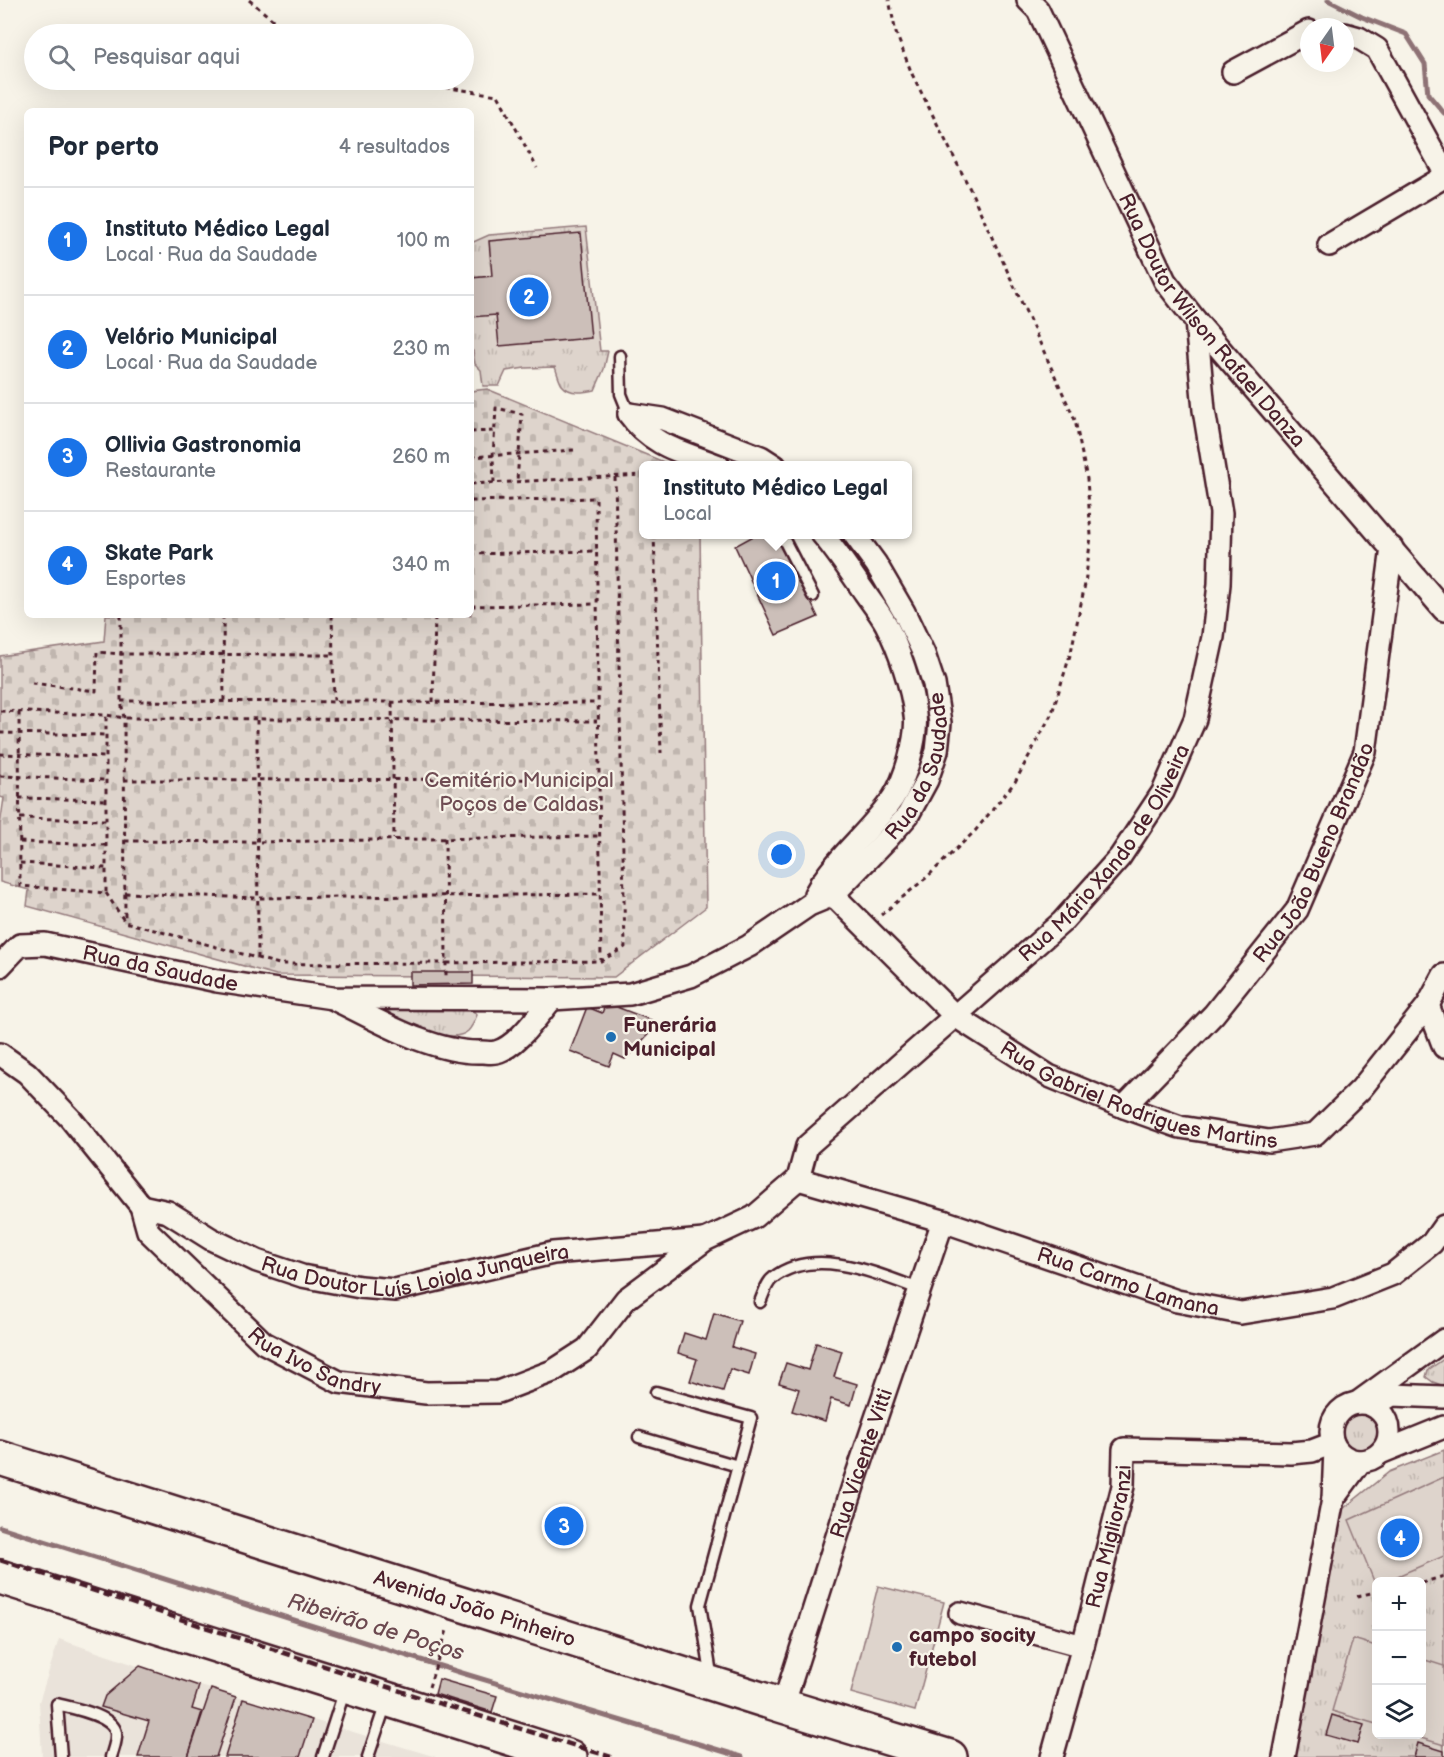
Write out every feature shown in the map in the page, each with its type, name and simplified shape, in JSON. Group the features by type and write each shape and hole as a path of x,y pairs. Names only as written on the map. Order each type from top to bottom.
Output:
{"main road":[{"name":"Avenida João Pinheiro","path":"0,1458 950,1757"},
{"path":"0,1577 570,1757"}],"street":[{"name":"Rua Doutor Wilson Rafael Danza","path":"1035,3 1165,281 1196,321 1444,610"},
{"path":"1233,72 1300,36"},
{"path":"1354,37 1377,49 1444,171"},
{"path":"1329,245 1444,177"},
{"name":"Rua Mário Xando de Oliveira","path":"798,1179 807,1146 1062,922 1120,857 1162,792 1195,719 1213,637 1219,584 1221,513 1204,410 1196,321"},
{"path":"629,414 663,419 768,461"},
{"path":"629,414 644,433 663,445 708,461"},
{"name":"Rua da Saudade","path":"826,539 886,623 908,678 916,717 912,748 905,773 894,796 827,889"},
{"name":"Rua da Saudade","path":"0,966 20,945 45,944 217,981 332,998 552,999 630,994 691,976 749,946 809,905 873,854 908,815 927,780 937,751 940,723 934,684 924,654 904,612 876,564 858,539"},
{"name":"Rua João Bueno Brandão","path":"1124,1107 1214,1014 1297,910 1365,752 1392,548"},
{"name":"Rua Gabriel Rodrigues Martins","path":"827,889 955,1016 1049,1076 1180,1127 1269,1141 1315,1134 1361,1089 1428,1005 1444,975"},
{"name":"Rua da Saudade","path":"332,998 437,1046 470,1053 497,1052 516,1041 552,999"},
{"path":"1428,1005 1444,1047"},
{"name":"Rua Ivo Sandry","path":"0,1054 27,1074 70,1118 141,1206 148,1231 264,1343 339,1383 426,1393 498,1392 553,1371 587,1349 626,1299 705,1240"},
{"path":"705,1240 754,1217 798,1179"},
{"name":"Rua Carmo Lamana","path":"798,1179 943,1221 1177,1301 1241,1313 1333,1298 1393,1274 1432,1242 1444,1226"},
{"name":"Rua Doutor Luís Loiola Junqueira","path":"141,1206 168,1212 210,1239 257,1261 302,1276 360,1287 395,1290 553,1253 705,1240"},
{"name":"Rua Vicente Vitti","path":"783,1706 854,1483 943,1221"},
{"path":"1365,1404 1444,1340"},
{"path":"1444,1397 1392,1395 1365,1404 1348,1405 1335,1417 1330,1434 1334,1445 1342,1455 1351,1460 1371,1457 1444,1427"},
{"path":"1333,1499 1371,1457 1386,1446 1389,1428 1386,1419 1381,1412 1365,1404"},
{"path":"1284,1757 1333,1499 1334,1445"},
{"name":"Rua Miglioranzi","path":"1052,1757 1083,1646 1123,1486 1124,1449 1291,1453 1312,1451 1334,1445"},
{"path":"960,1613 1083,1646"}],"lane":[{"path":"620,356 621,394 629,414"},
{"path":"658,441 663,419"},
{"path":"784,539 813,596"},
{"path":"760,1302 771,1278 794,1266 816,1262 880,1274 919,1289"},
{"path":"656,1392 751,1418 700,1605 712,1683"},
{"path":"639,1437 738,1466"},
{"path":"323,1757 346,1686"},
{"path":"368,1757 388,1700"},
{"path":"61,1757 57,1704 98,1715 109,1722 116,1731 111,1757"}],"path":[{"path":"249,0 278,24"},
{"path":"866,928 926,878 975,831 1015,782 1052,713 1071,652 1085,584 1091,536 1087,479 1075,420 970,189 912,74 896,33 889,0"},
{"path":"463,90 498,95 537,168"},
{"path":"495,483 493,456 496,408 522,414 517,481"},
{"path":"474,432 494,431"},
{"path":"474,457 574,450"},
{"path":"474,484 639,475"},
{"path":"106,715 106,893 124,922 279,964 601,961 625,947 615,477"},
{"path":"474,501 596,498 601,961"},
{"path":"654,539 661,753"},
{"path":"474,554 596,551"},
{"path":"474,606 597,604"},
{"path":"120,618 121,701 124,718 124,922"},
{"path":"223,618 224,701"},
{"path":"332,618 333,702"},
{"path":"433,702 435,618"},
{"path":"32,683 96,691 97,652 332,655"},
{"path":"121,701 597,703"},
{"path":"392,702 394,839"},
{"path":"0,711 106,715 124,718 597,721"},
{"path":"19,712 20,886 106,893"},
{"path":"257,720 258,958"},
{"path":"0,733 106,735"},
{"path":"0,754 106,757"},
{"path":"0,776 106,780"},
{"path":"124,780 598,779"},
{"path":"20,798 106,800"},
{"path":"20,818 106,820"},
{"path":"125,841 257,842 599,836"},
{"path":"445,838 445,999"},
{"path":"20,842 106,846"},
{"path":"20,863 106,868"},
{"path":"125,893 258,898 600,894"},
{"path":"1426,1582 1444,1576"},
{"path":"1357,1596 1372,1593"},
{"path":"429,1688 450,1623"}],"shaded area":[{"path":"59,1639 164,1675 436,1757 42,1757 39,1702"}],"green space":[{"path":"586,227 600,351 608,351 604,369 595,390 578,392 565,388 555,367 506,371 499,386 483,386 481,370 475,364 474,358 474,242 489,235"},
{"name":"Cemitério Municipal Poços de Caldas","path":"487,389 661,461 639,461 639,539 700,539 706,907 614,977 276,975 27,906 29,890 0,882 0,825 4,798 0,797 0,656 104,641 106,618 474,618 474,391"},
{"path":"390,1003 461,1005 471,1009 477,1015 468,1031 460,1035 440,1035 388,1014"},
{"path":"1444,1359 1444,1386 1426,1377 1428,1370"},
{"path":"1361,1412 1375,1418 1381,1432 1375,1446 1361,1452 1347,1446 1341,1432 1347,1418"},
{"path":"1444,1450 1444,1757 1294,1757 1343,1509 1389,1472"},
{"path":"1444,1477 1444,1556 1395,1577 1372,1577 1349,1520"},
{"name":"campo socity futebol","path":"878,1586 944,1602 915,1711 851,1693"},
{"path":"1353,1639 1372,1645 1372,1723 1332,1711"},
{"path":"1426,1660 1444,1666 1444,1745 1424,1739"}],"building":[{"path":"581,233 591,338 499,346 496,315 474,317 474,278 492,276 489,241"},
{"path":"748,539 780,539 818,617 776,635 735,546"},
{"path":"410,972 473,972 473,984 410,985"},
{"name":"Funerária Municipal","path":"606,1003 659,1023 625,1059 614,1054 609,1066 570,1051 587,1007 602,1013"},
{"path":"714,1313 740,1321 732,1347 755,1354 749,1375 730,1369 723,1391 690,1381 697,1359 678,1353 684,1333 706,1340"},
{"path":"816,1343 842,1351 834,1377 857,1384 851,1405 831,1399 825,1421 792,1411 799,1389 779,1383 786,1363 808,1370"},
{"path":"140,1666 199,1686 192,1709 202,1712 188,1757 138,1757 149,1721 101,1707 105,1696"},
{"path":"439,1679 497,1696 492,1712 435,1694"},
{"path":"211,1689 236,1697 216,1757 188,1757"},
{"path":"243,1699 312,1720 300,1757 225,1757"},
{"path":"1332,1715 1364,1725 1358,1744 1326,1735"},
{"path":"1418,1743 1444,1751 1444,1757 1414,1757"}],"waterway":[{"path":"1328,0 1362,17 1406,34 1425,64 1428,94 1444,113"},
{"name":"Ribeirão de Poços","path":"0,1527 462,1673 742,1757"}],"railway":[{"path":"0,1560 425,1699 611,1757"}],"place":[{"name":"Velório Municipal","path":"529,297"},
{"name":"Instituto Médico Legal","path":"776,581"},
{"name":"Funerária Municipal","path":"611,1037"},
{"name":"Ollivia Gastronomia","path":"564,1526"},
{"name":"Skate Park","path":"1400,1538"},
{"name":"campo socity futebol","path":"897,1647"}]}
